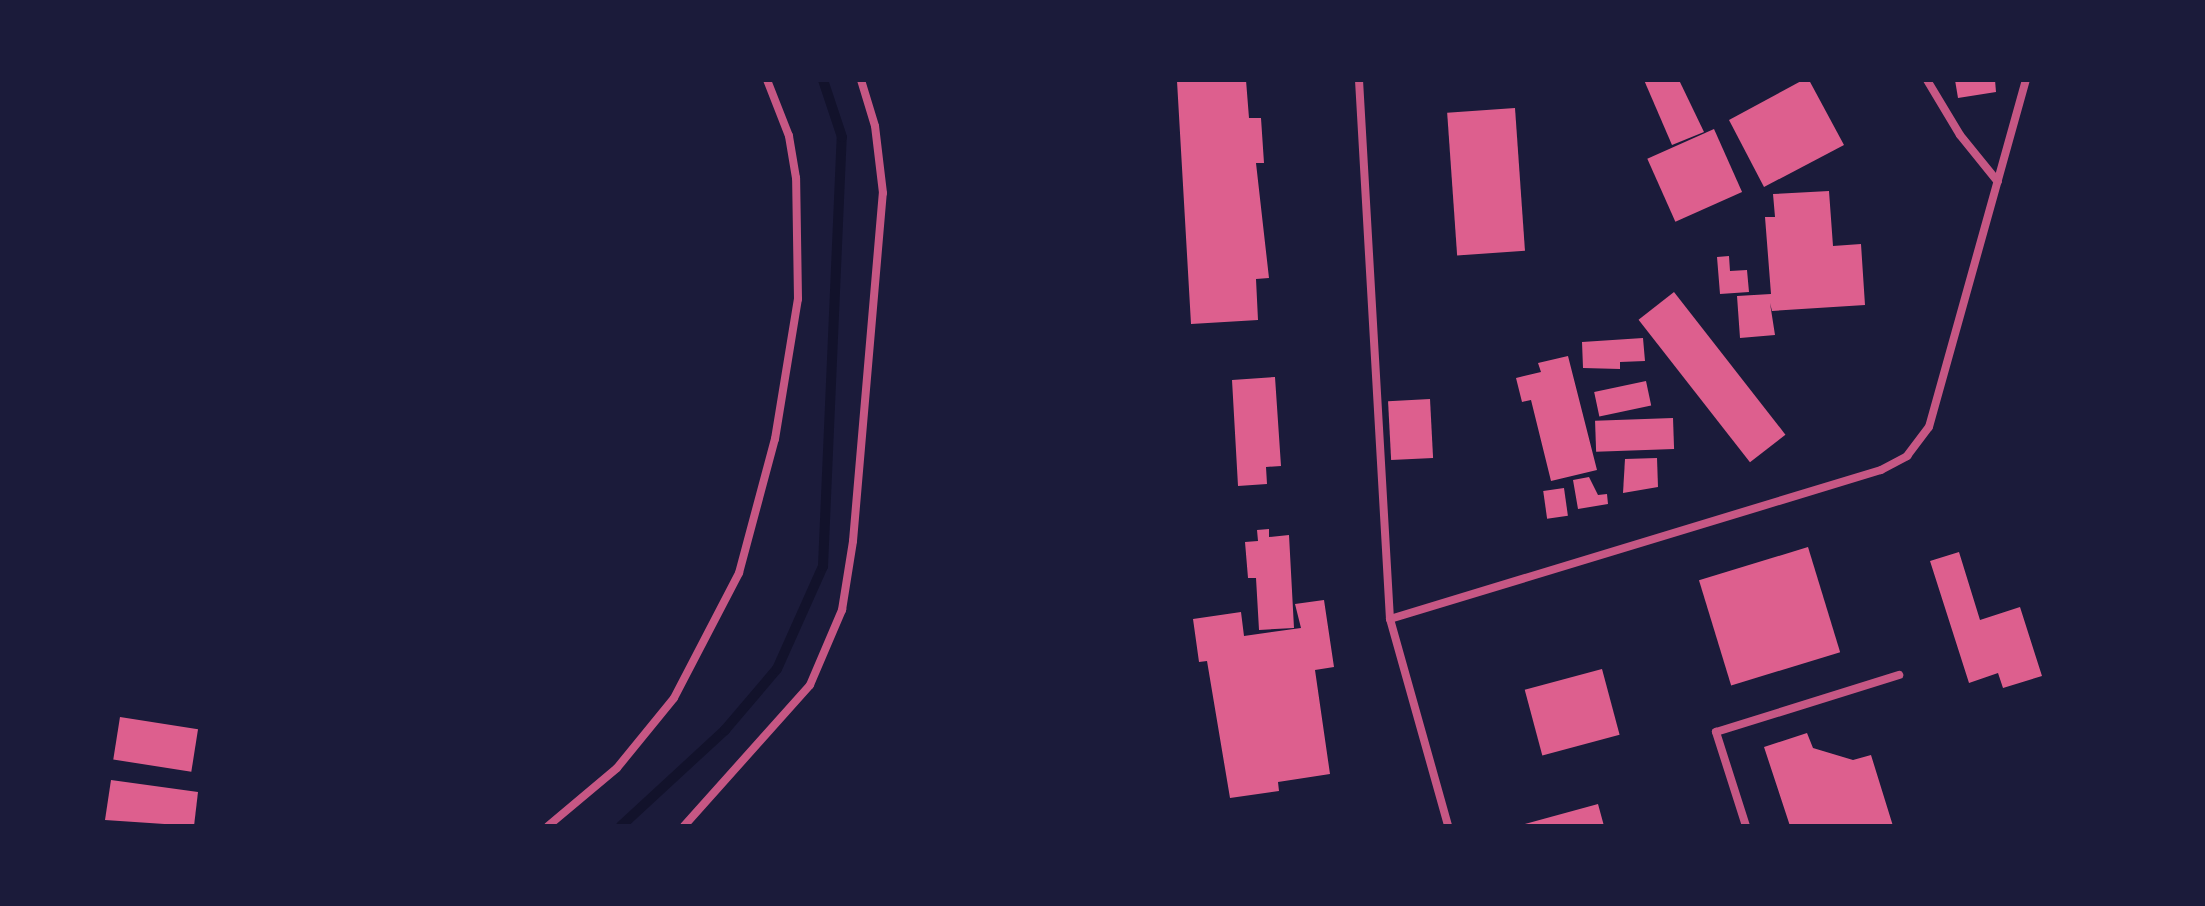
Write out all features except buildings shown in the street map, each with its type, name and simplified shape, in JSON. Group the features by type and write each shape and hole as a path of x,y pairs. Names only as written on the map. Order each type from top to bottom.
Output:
{"street":[{"path":"548,826 617,768 674,698 739,573 775,439 798,299 796,178 789,136 767,80"},
{"path":"684,826 810,685 842,610 853,541 883,193 875,126 861,80"},
{"path":"1359,80 1390,619 1448,826"},
{"path":"1927,80 1960,135 1998,182"},
{"path":"1390,619 1881,470 1907,456 1929,427 2026,80"},
{"path":"1746,826 1716,732 1899,675"}],"waterway":[{"path":"621,826 725,730 777,669 823,566 842,137 823,80"}]}
